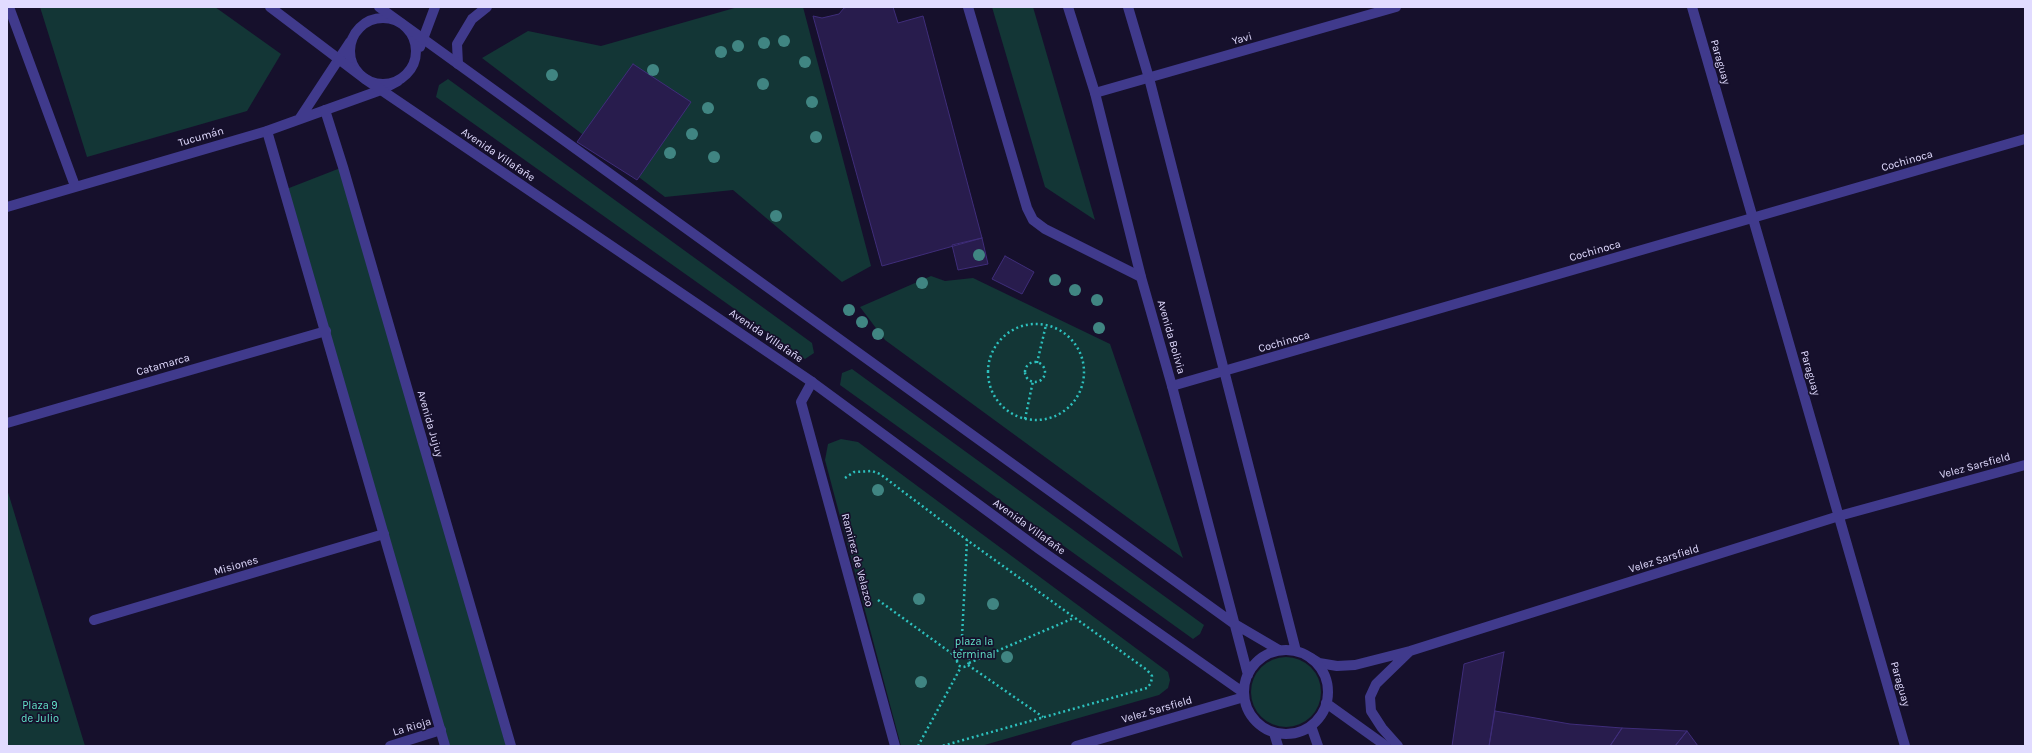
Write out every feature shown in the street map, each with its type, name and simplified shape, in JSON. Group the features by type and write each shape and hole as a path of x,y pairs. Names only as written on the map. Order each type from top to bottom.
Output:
{"street":[{"path":"9,7 75,186"},
{"name":"Avenida Villafañe","path":"270,7 365,79 812,382 1039,549 1244,695"},
{"path":"416,58 414,39 404,24 394,19 384,17 374,19 364,24 356,31 350,52 352,62 357,72 365,79 381,84 398,81 406,75 416,58 424,39 432,10 435,7"},
{"path":"458,64 457,44 472,18 487,7"},
{"path":"968,7 1027,208 1033,220 1045,229 1141,277"},
{"name":"Avenida Bolivia","path":"1068,7 1095,93 1141,277 1172,386 1248,675"},
{"path":"1128,7 1149,78 1223,372 1296,651"},
{"name":"Yavi","path":"1095,93 1396,7"},
{"name":"Paraguay","path":"1692,7 1905,746"},
{"path":"374,19 384,8 458,64 1233,622 1280,650"},
{"path":"300,118 339,58 352,41"},
{"name":"Tucumán","path":"7,207 267,131 381,90 398,81"},
{"name":"Avenida Jujuy","path":"325,110 343,167 511,746"},
{"path":"267,131 445,746"},
{"name":"Cochinoca","path":"1172,386 2025,139"},
{"name":"Catamarca","path":"7,423 326,331"},
{"name":"Ramirez de Velazco","path":"812,382 801,402 895,746"},
{"name":"Velez Sarsfield","path":"1311,658 1319,663 1343,666 1355,665 1410,651 1839,516 2025,465"},
{"name":"Misiones","path":"94,620 384,534"},
{"path":"1280,650 1296,651 1311,658 1322,671 1328,686 1326,703 1320,716 1311,726 1290,734 1274,733 1259,725 1249,713 1244,695 1248,675 1255,663 1266,655 1280,650"},
{"path":"1398,746 1382,728 1371,711 1370,697 1376,684 1410,651"},
{"name":"Velez Sarsfield","path":"1076,746 1244,695"},
{"path":"1326,703 1386,746"},
{"path":"1311,726 1318,746"},
{"name":"La Rioja","path":"390,746 441,730"},
{"path":"1274,733 1278,746"}],"path":[{"path":"1031,324 1046,325 1061,330 1080,352 1084,366 1083,381 1078,396 1069,408 1057,416 1041,421 1024,419 1011,414 999,404 991,392 987,377 988,363 993,348 1002,337 1014,328 1031,324"},
{"path":"1038,363 1046,325"},
{"path":"1038,363 1043,366 1045,372 1040,380 1033,382 1026,376 1026,370 1029,365 1038,363"},
{"path":"1024,419 1033,382"},
{"path":"844,480 848,475 854,472 872,471 880,474 967,540 1147,670 1152,676 1151,682 1147,688 942,746"},
{"path":"961,656 967,540"},
{"path":"875,604 873,596 958,658 958,662 961,667"},
{"path":"918,746 961,667 1074,618"},
{"path":"958,658 961,656 966,656 969,664 1043,717"}],"green space":[{"path":"40,7 215,7 281,54 247,111 87,157"},
{"path":"738,7 803,7 871,266 842,282 733,190 665,197 482,58 528,31 601,46"},
{"path":"992,7 1033,7 1095,220 1045,187"},
{"path":"448,79 812,343 814,353 805,359 436,97 439,85"},
{"path":"343,167 511,746 445,746 284,190"},
{"path":"931,276 945,281 973,278 1110,344 1183,558 885,340 860,307"},
{"path":"852,369 1204,625 1200,634 1193,639 840,385 842,373"},
{"name":"plaza la terminal","path":"841,439 858,442 1168,672 1170,680 1168,688 1159,695 981,746 901,746 825,460 828,444"},
{"name":"Plaza 9 de Julio","path":"7,489 85,746 7,746"},
{"path":"1286,657 1299,660 1311,667 1318,679 1321,692 1318,705 1311,717 1299,724 1286,727 1273,724 1261,717 1254,705 1251,692 1254,679 1261,667 1273,660"}],"building":[{"path":"893,7 898,23 923,16 982,238 882,266 813,16 822,18 839,14 844,8"},
{"path":"633,64 691,102 637,180 577,142"},
{"path":"982,238 988,264 958,270 952,245"},
{"path":"1005,256 1034,272 1022,294 992,279"},
{"path":"1504,652 1489,746 1452,746 1464,664"},
{"path":"1495,711 1570,724 1622,728 1610,746 1489,746"},
{"path":"1622,728 1687,731 1675,746 1610,746"},
{"path":"1687,731 1698,746 1675,746"}]}
